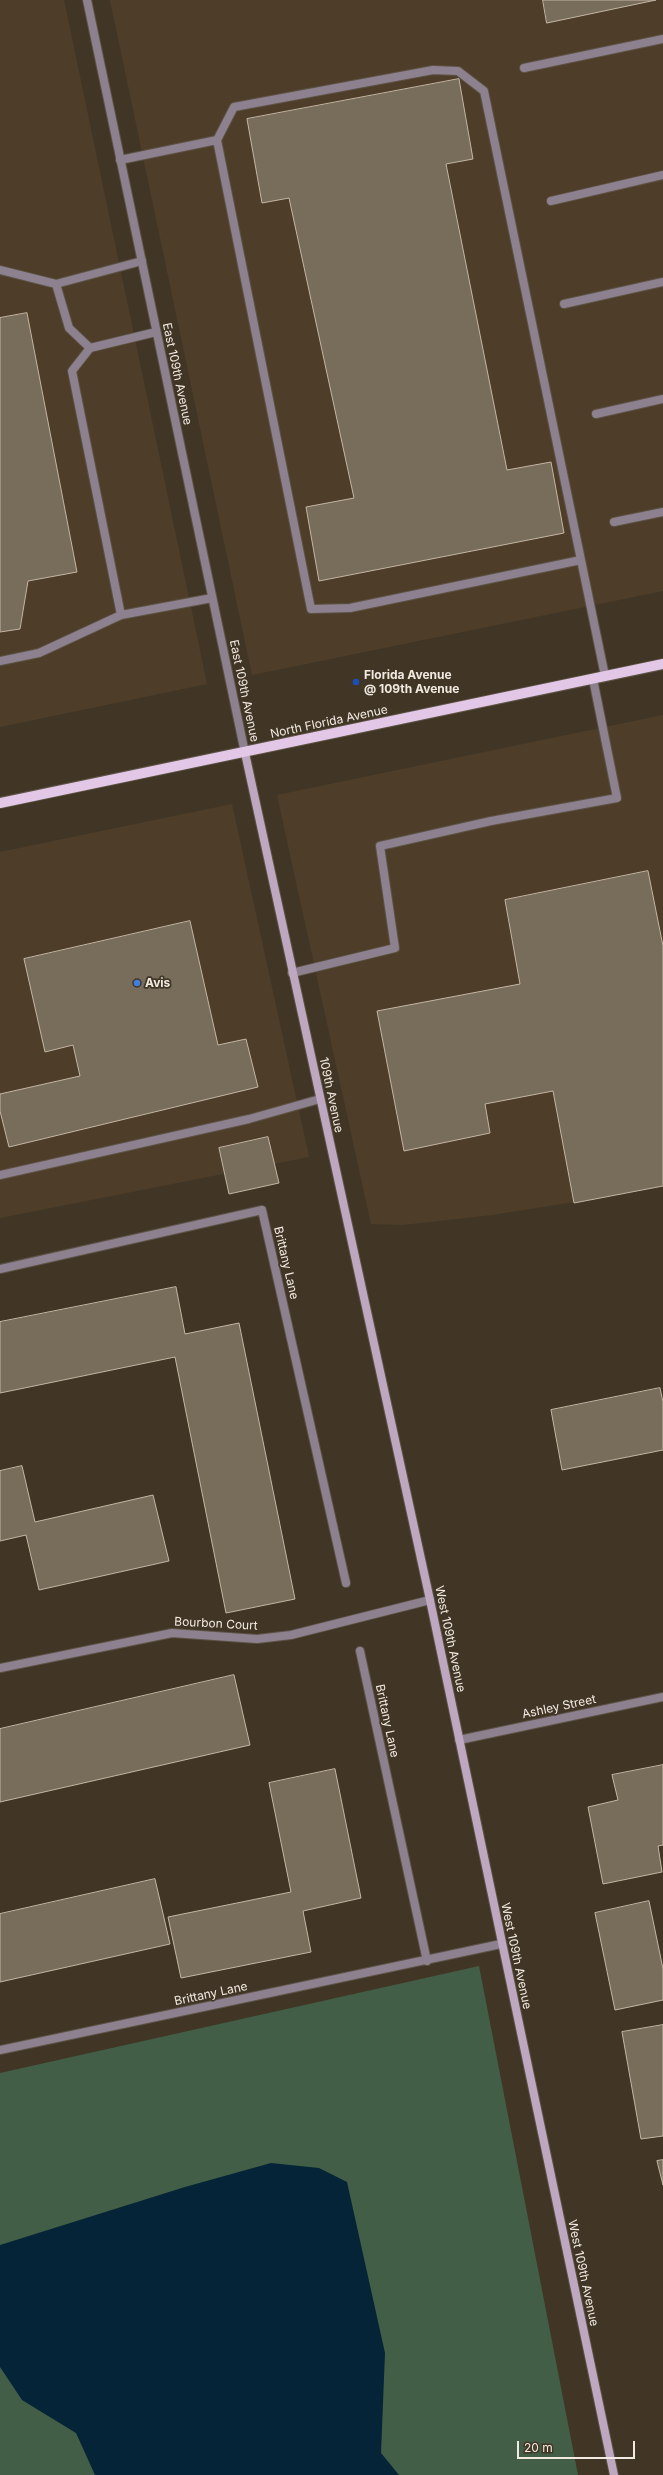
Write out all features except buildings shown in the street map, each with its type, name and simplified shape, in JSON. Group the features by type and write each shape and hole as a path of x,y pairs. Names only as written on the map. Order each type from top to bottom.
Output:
{"main road":[{"name":"North Florida Avenue","path":"0,803 245,753 663,664"}],"street":[{"name":"East 109th Avenue","path":"87,0 245,753"},
{"path":"524,68 663,39"},
{"path":"582,560 350,608 311,609 217,140 234,107 432,70 458,71 484,91 582,560 605,676"},
{"path":"120,160 217,140"},
{"path":"551,201 663,175"},
{"path":"0,270 56,284 142,261"},
{"path":"564,304 663,282"},
{"path":"56,284 69,328 90,348"},
{"path":"121,615 72,371 90,348 156,332"},
{"path":"596,414 663,399"},
{"path":"614,522 663,512"},
{"path":"0,661 39,653 121,615 212,598"},
{"path":"292,973 395,948 380,846 491,821 617,798 593,679"},
{"name":"109th Avenue","path":"245,753 396,1443"},
{"path":"0,1174 249,1119 320,1099"},
{"name":"Brittany Lane","path":"0,1270 262,1210 346,1583"},
{"name":"West 109th Avenue","path":"396,1443 614,2475"},
{"name":"Bourbon Court","path":"0,1668 172,1633 257,1639 291,1635 430,1600"},
{"name":"Brittany Lane","path":"360,1651 427,1961"},
{"name":"Ashley Street","path":"459,1740 663,1697"},
{"name":"Brittany Lane","path":"0,2050 502,1944"}],"shaded area":[{"path":"0,0 64,0 207,684 0,727"},
{"path":"110,0 663,0 663,591 252,675"},
{"path":"663,715 663,1172 574,1202 492,1215 403,1225 371,1224 277,795"},
{"path":"232,804 309,1157 0,1218 0,852"}],"green space":[{"path":"479,1966 578,2475 0,2475 0,2073"}],"water":[{"path":"271,2163 319,2168 347,2182 385,2353 381,2453 399,2475 95,2475 76,2433 22,2400 0,2367 0,2245 185,2187"}],"place":[{"name":"Florida Avenue @ 109th Avenue","path":"356,682"},
{"name":"Avis","path":"137,983"}]}
